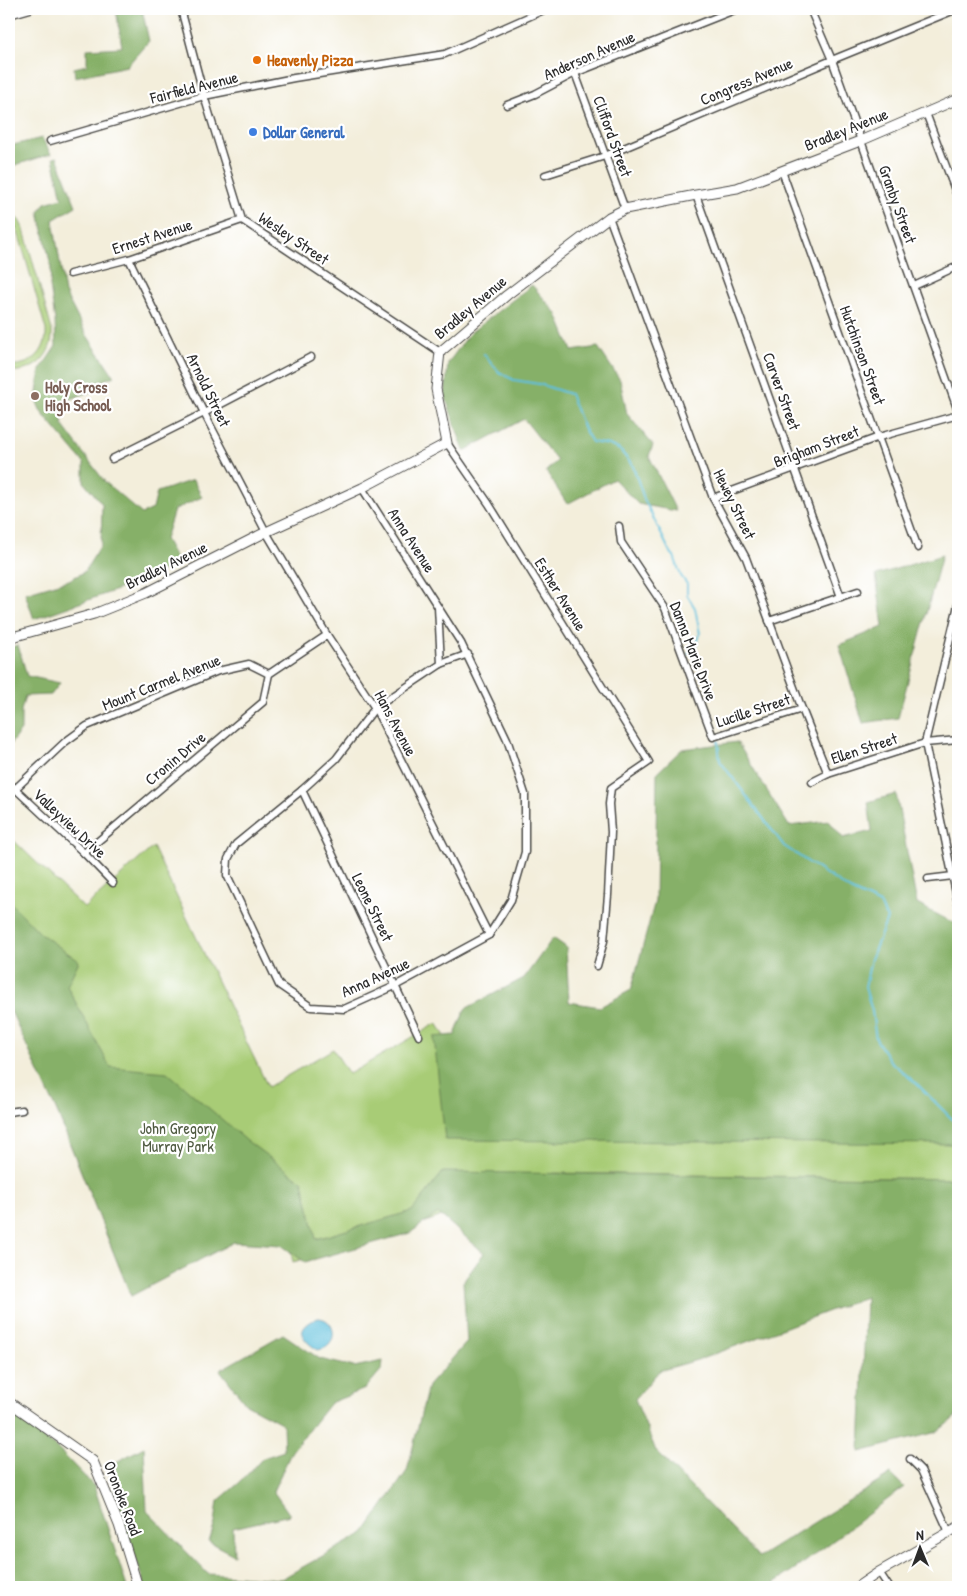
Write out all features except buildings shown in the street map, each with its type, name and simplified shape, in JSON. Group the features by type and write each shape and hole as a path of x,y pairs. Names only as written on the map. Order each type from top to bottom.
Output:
{"street":[{"path":"9,15 30,9"},
{"name":"Wesley Street","path":"180,9 204,96 242,220 440,352"},
{"name":"Fairfield Avenue","path":"50,141 204,96 294,78 444,54 546,9"},
{"name":"Anderson Avenue","path":"507,105 535,94 575,73 737,9"},
{"name":"Granby Street","path":"810,9 832,60 958,411"},
{"name":"Congress Avenue","path":"545,175 605,156 957,9"},
{"name":"Clifford Street","path":"575,73 625,209"},
{"name":"Bradley Avenue","path":"9,638 94,614 146,594 266,532 362,488 446,443 436,389 440,352 507,295 609,217 625,209 696,194 736,188 860,141 958,99"},
{"path":"926,112 958,198"},
{"name":"Hutchinson Street","path":"782,171 918,548"},
{"path":"951,179 958,177"},
{"name":"Carver Street","path":"696,194 841,597"},
{"name":"Hewey Street","path":"609,217 713,498 746,558 828,774"},
{"name":"Ernest Avenue","path":"70,274 129,259 242,220"},
{"name":"Arnold Street","path":"129,259 204,413 266,532"},
{"path":"914,286 958,266"},
{"path":"112,459 311,358"},
{"name":"Brigham Street","path":"713,498 879,437 958,415"},
{"name":"Esther Avenue","path":"446,443 489,504 649,762 612,786 609,798 611,842 604,940 597,966"},
{"name":"Anna Avenue","path":"362,488 468,654 507,739 525,794 524,852 510,900 489,935 395,986 344,1008 311,1007 279,985 227,875 228,859 236,844 302,790 336,759 374,708 441,664 468,654"},
{"name":"Danna Marie Drive","path":"619,526 621,542 665,608 712,737"},
{"name":"Hans Avenue","path":"266,532 374,708 489,935"},
{"path":"769,620 858,591"},
{"path":"958,605 925,743 958,903"},
{"name":"Anna Avenue","path":"438,607 441,664"},
{"path":"269,674 328,635"},
{"name":"Mount Carmel Avenue","path":"15,789 65,742 87,726 218,671 250,664 269,674"},
{"name":"Cronin Drive","path":"84,852 263,702 269,674"},
{"name":"Lucille Street","path":"712,737 802,708"},
{"name":"Ellen Street","path":"812,782 828,774 925,743 958,740"},
{"name":"Valleyview Drive","path":"9,783 84,852 113,883"},
{"name":"Leone Street","path":"302,790 419,1036"},
{"path":"928,879 953,876"},
{"path":"9,1112 22,1110"},
{"name":"Oronoke Road","path":"9,1402 93,1461 119,1525 138,1587"},
{"path":"910,1459 921,1470 949,1532"},
{"path":"857,1587 879,1572 958,1527"},
{"path":"879,1572 889,1587"}],"green space":[{"path":"116,9 142,9 149,41 127,66 75,77 74,68 87,65 87,49 122,47"},
{"path":"42,138 51,154 9,167 9,146"},
{"path":"57,157 76,206 53,220 65,293 86,334 114,376 87,387 90,392 60,403 63,426 105,482 142,514 153,509 157,492 193,480 202,497 174,510 165,539 178,563 128,586 34,619 25,593 69,580 84,572 101,545 102,504 84,482 84,463 41,412 36,400 40,370 56,346 50,286 51,267 39,212 45,203 62,198 53,158"},
{"path":"9,210 19,220 24,230 52,330 52,339 46,355 34,366 18,371 9,371 9,365 31,361 36,357 44,345 46,330 18,232 9,217"},
{"path":"532,285 557,314 572,351 598,347 620,380 627,414 653,445 649,456 676,511 638,504 614,479 567,504 546,471 557,461 524,419 464,451 445,396 448,363 470,333"},
{"path":"942,555 898,718 863,723 839,645 883,627 876,575"},
{"path":"18,645 27,676 60,683 51,695 25,696 21,711 21,730 9,746 9,648"},
{"path":"737,742 789,826 829,821 843,838 872,831 868,802 896,794 917,904 952,922 958,922 958,1144 445,1140 434,1037 455,1035 465,1009 524,978 553,938 566,947 569,1002 600,1007 631,990 655,901 657,773 682,749"},
{"name":"John Gregory Murray Park","path":"9,836 84,908 153,847 268,1087 333,1049 349,1074 437,1023 460,1060 926,1143 958,1144 958,1179 554,1173 387,1237 293,1262 279,1201 131,1296 9,992"},
{"path":"9,901 41,934 79,961 67,986 110,1067 167,1072 247,1141 303,1182 316,1239 412,1211 443,1172 958,1179 958,1415 937,1432 860,1452 866,1297 704,1358 659,1371 635,1399 656,1451 759,1557 891,1474 904,1487 805,1562 768,1587 145,1587 107,1467 144,1447 147,1511 208,1574 281,1579 364,1533 407,1471 428,1386 467,1342 463,1282 484,1253 438,1213 410,1233 305,1262 281,1245 234,1242 131,1296 58,1114 9,1007"},
{"path":"283,1334 320,1359 354,1367 383,1361 382,1369 365,1389 330,1403 292,1451 273,1491 290,1515 233,1528 234,1555 209,1542 215,1523 218,1501 263,1458 284,1451 283,1424 246,1404 220,1370"},
{"path":"9,1412 56,1447 94,1486 127,1587 9,1587"}],"water":[{"path":"318,1318 330,1324 333,1337 329,1345 318,1350 304,1338 303,1330"}],"waterway":[{"path":"484,354 499,372 514,380 539,384 570,394 584,429 592,442 609,445 620,450 633,466 644,499 670,552 674,556 681,576 687,584 687,595 695,608 700,634 696,646 688,654"},
{"path":"718,741 720,761 784,846 850,890 880,904 887,919 871,959 865,987 872,1011 876,1039 890,1061 918,1085 958,1125"}],"place":[{"name":"Heavenly Pizza","path":"257,60"},
{"name":"Dollar General","path":"253,132"},
{"name":"Holy Cross High School","path":"35,396"}]}
